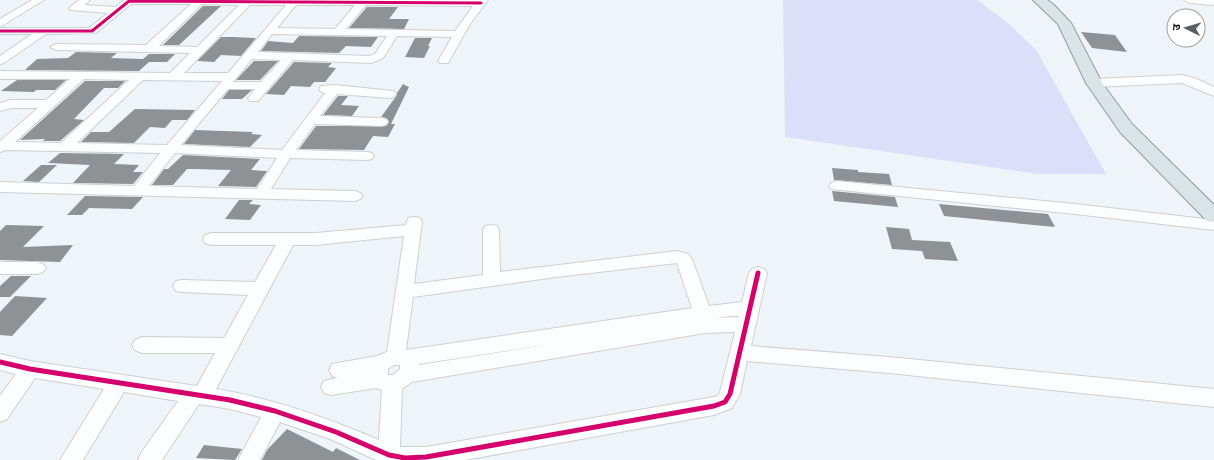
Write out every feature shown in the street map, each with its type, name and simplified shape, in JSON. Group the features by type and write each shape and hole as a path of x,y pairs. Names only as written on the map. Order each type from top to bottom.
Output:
{"main road":[{"path":"1039,0 1049,7 1064,23 1094,83 1126,128 1214,216"}],"street":[{"path":"0,24 39,0"},
{"path":"85,0 74,8 119,10"},
{"path":"138,190 170,149 295,0"},
{"path":"1189,0 1214,2"},
{"path":"72,47 130,1 482,1"},
{"path":"149,49 200,1"},
{"path":"174,76 248,1"},
{"path":"338,32 365,1"},
{"path":"444,61 471,15 482,1"},
{"path":"0,30 92,31"},
{"path":"0,62 44,31"},
{"path":"269,31 459,34"},
{"path":"248,55 371,60 379,56 394,33"},
{"path":"56,47 201,50"},
{"path":"254,98 290,57"},
{"path":"0,75 174,76 265,86"},
{"path":"1,146 82,75"},
{"path":"66,146 140,76"},
{"path":"1094,83 1182,79 1193,82 1214,92"},
{"path":"262,192 286,154 311,120 329,89 390,94"},
{"path":"0,108 10,104 49,104"},
{"path":"311,120 381,122"},
{"path":"1,146 66,146 367,156"},
{"path":"836,186 1075,209 1214,225"},
{"path":"0,187 262,192 355,196"},
{"path":"211,239 288,240 340,238 414,226 393,369 388,454"},
{"path":"491,230 492,280"},
{"path":"149,460 198,395 230,346 288,240"},
{"path":"404,292 677,257 682,258 686,263 703,314"},
{"path":"0,268 37,268"},
{"path":"0,362 30,369 230,400 275,411 336,432 388,454 405,458 426,457 714,406 725,402 730,394 758,273"},
{"path":"182,286 261,289"},
{"path":"335,379 732,309 748,316"},
{"path":"393,369 705,326 748,316"},
{"path":"142,345 230,346"},
{"path":"739,353 890,365 1214,398"},
{"path":"2,407 30,369"},
{"path":"71,460 119,382"},
{"path":"248,460 275,411"}],"shaded area":[{"path":"783,0 977,0 1008,23 1036,50 1106,174 1038,174 785,137"}],"building":[{"path":"203,6 221,6 179,45 163,45"},
{"path":"367,7 398,7 389,19 409,19 404,29 349,28"},
{"path":"1081,32 1115,35 1127,52 1092,48"},
{"path":"299,36 378,37 371,47 346,46 339,53 261,51 268,41 293,43"},
{"path":"221,37 256,38 241,56 221,55 214,62 197,61"},
{"path":"415,38 432,38 424,58 405,57"},
{"path":"76,52 117,53 111,58 143,59 149,54 175,54 167,62 149,62 139,71 25,70 37,59 68,58"},
{"path":"254,61 278,61 260,80 236,80"},
{"path":"294,62 332,63 328,67 336,68 325,82 314,82 310,87 291,86 284,95 266,94"},
{"path":"17,80 66,80 55,90 36,90 34,92 1,91"},
{"path":"85,81 125,81 118,88 104,88 74,119 84,120 60,141 43,141 45,139 20,140"},
{"path":"403,84 409,87 391,124 395,124 388,137 373,136 364,150 299,149 316,126 386,126 389,121 386,118 381,117"},
{"path":"229,90 252,90 242,99 222,99"},
{"path":"338,96 348,96 341,105 359,106 352,116 323,115"},
{"path":"135,109 195,110 187,120 172,120 165,128 150,127 134,143 81,142 91,132 109,132"},
{"path":"195,130 253,132 251,134 262,135 250,147 184,144"},
{"path":"60,153 124,154 114,164 139,165 133,172 143,172 133,184 73,183 90,165 48,163"},
{"path":"183,155 260,159 251,170 267,171 256,187 218,186 231,170 195,169 187,169 173,185 152,185 164,169 168,169"},
{"path":"41,165 57,165 39,182 23,181"},
{"path":"832,168 858,170 858,172 889,174 892,185 834,180"},
{"path":"832,191 895,197 898,207 834,201"},
{"path":"85,196 143,197 132,209 89,208 82,215 67,215"},
{"path":"239,200 253,200 249,204 261,205 250,220 225,219"},
{"path":"939,204 1048,214 1055,227 944,216"},
{"path":"6,225 44,226 23,247 73,245 60,262 0,260 0,231"},
{"path":"886,227 909,229 912,240 950,242 958,261 925,259 922,251 892,249"},
{"path":"11,276 31,276 10,297 0,297 0,286"},
{"path":"15,296 47,298 12,336 0,335 0,312"},
{"path":"287,429 333,452 336,448 360,460 262,460 267,450"},
{"path":"204,445 242,449 235,460 196,458"}],"cycle path":[{"path":"0,31 92,31 129,1 481,3"},
{"path":"0,362 30,369 230,400 275,411 336,432 389,455 405,458 426,457 714,406 725,402 730,394 758,273"}]}
